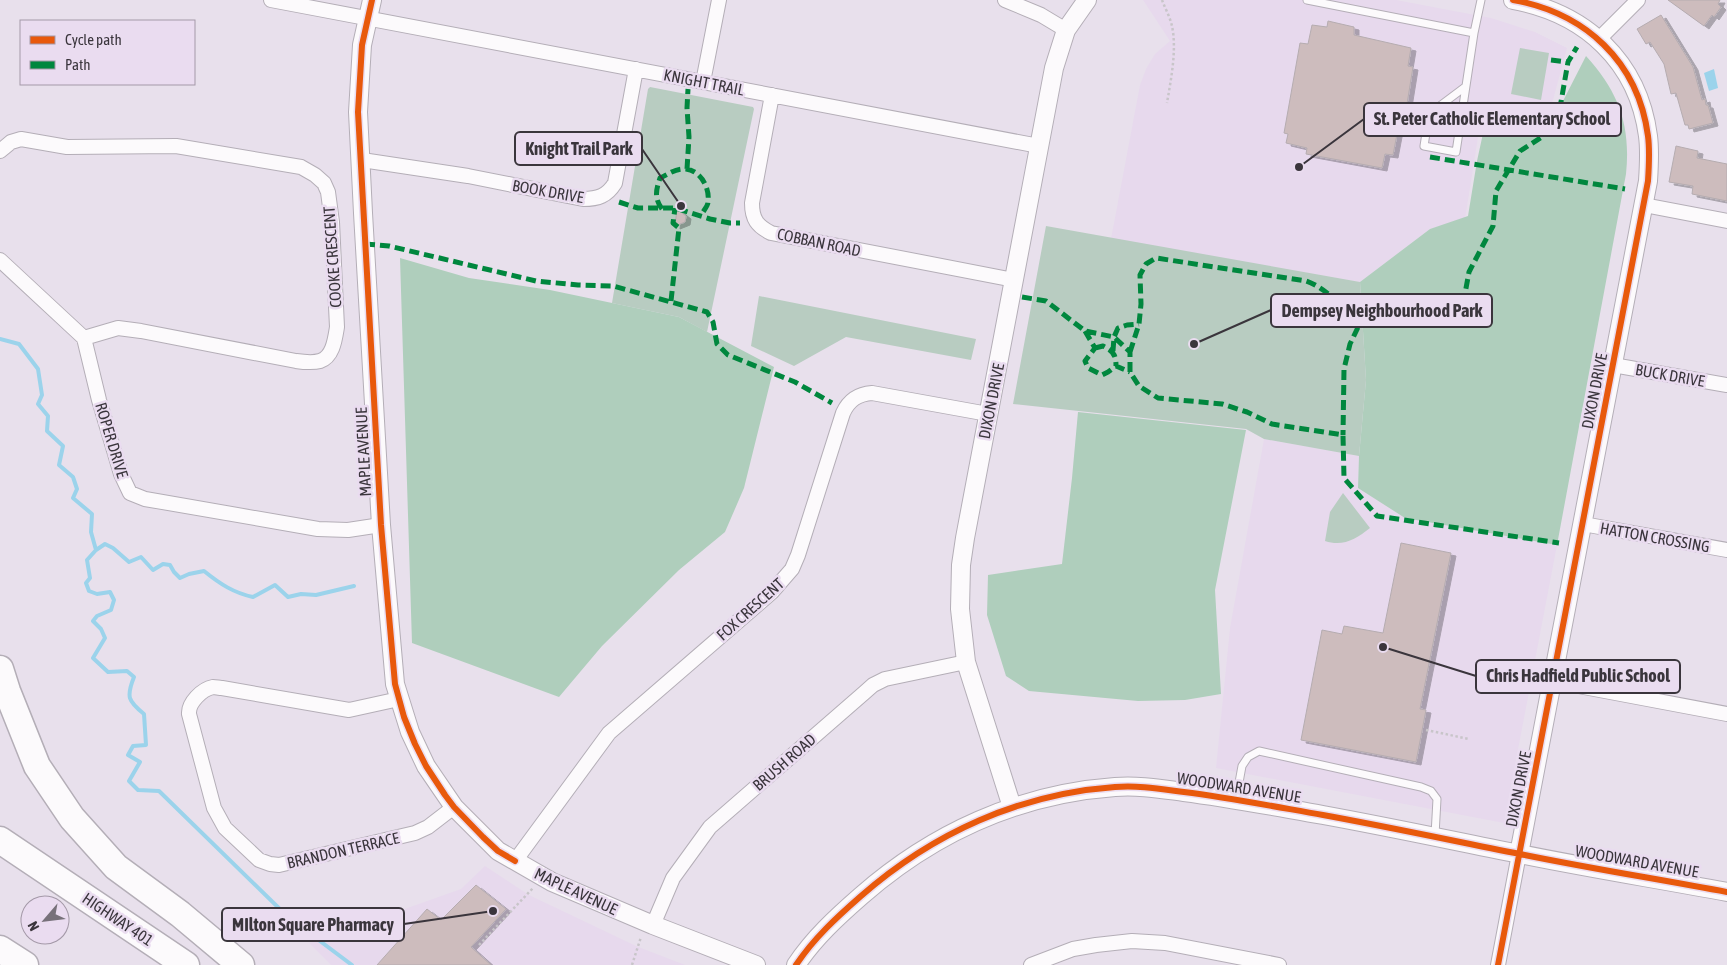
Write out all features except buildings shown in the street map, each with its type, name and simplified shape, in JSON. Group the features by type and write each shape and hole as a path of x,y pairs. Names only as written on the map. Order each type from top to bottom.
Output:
{"highway":[{"path":"0,669 37,766 72,818 116,867 180,914 241,965"},
{"name":"HIGHWAY 401","path":"0,840 186,965"},
{"path":"0,949 25,965"}],"street":[{"path":"271,0 368,20"},
{"name":"MAPLE AVENUE","path":"372,0 362,45 358,112 362,160 363,213 381,525 395,684 410,732 421,756 454,807 498,851 552,882 647,931 756,965"},
{"path":"703,82 720,0"},
{"path":"1005,0 1041,16 1066,30"},
{"name":"DIXON DRIVE","path":"1012,807 978,705 966,662 960,609 961,565 1054,68 1066,30 1086,0"},
{"name":"DIXON DRIVE","path":"1513,0 1550,10 1564,16 1599,39 1627,73 1643,109 1649,136 1648,181 1644,204 1519,854"},
{"path":"1599,39 1638,0"},
{"name":"KNIGHT TRAIL","path":"368,20 1039,146"},
{"name":"BOOK DRIVE","path":"362,160 468,176 583,199 594,199 605,195 615,183 636,69"},
{"name":"COBBAN ROAD","path":"772,95 752,203 752,214 755,222 762,229 771,233 820,243 1014,280"},
{"name":"COOKE CRESCENT","path":"0,151 11,142 21,139 67,147 176,146 301,167 324,183 328,192 332,222 337,327 335,341 327,356 320,361 296,362 118,328 84,338"},
{"path":"1644,204 1727,221"},
{"path":"0,260 84,338"},
{"name":"ROPER DRIVE","path":"84,338 99,400 121,474 130,493 145,499 318,529 348,530 381,525"},
{"name":"BUCK DRIVE","path":"1613,365 1727,386"},
{"name":"FOX CRESCENT","path":"515,861 609,733 772,592 792,569 805,535 843,414 856,396 872,393 988,414"},
{"name":"HATTON CROSSING","path":"1583,524 1727,550"},
{"name":"BRUSH ROAD","path":"647,931 673,878 710,827 873,685 885,679 966,662"},
{"path":"1552,681 1727,714"},
{"name":"BRANDON TERRACE","path":"399,699 349,710 222,688 212,687 203,692 190,704 189,714 218,817 225,828 259,860 279,865 415,833 428,827 454,807"},
{"name":"WOODWARD AVENUE","path":"796,965 827,925 901,863 946,835 1012,807 1058,796 1115,787 1146,787 1236,799 1727,892"},
{"path":"1498,965 1519,854"},
{"path":"1031,965 1056,954 1081,948 1113,943 1150,942 1279,965"}],"lane":[{"path":"1307,0 1474,32"},
{"path":"1465,87 1429,114 1424,146 1456,152 1474,32 1481,0"},
{"path":"1236,799 1242,766 1248,757 1259,752 1421,787 1431,791 1437,799 1435,836"}],"path":[{"path":"1162,0 1172,26 1173,42 1172,74 1167,103"},
{"path":"1426,730 1469,739"},
{"path":"479,945 533,888"},
{"path":"632,965 647,931"}],"shaded area":[{"path":"1143,0 1396,0 1491,18 1535,32 1567,48 1549,115 1483,106 1465,219 1430,229 1360,282 1111,239 1140,85 1146,69 1155,54 1170,41"},
{"path":"1264,439 1359,456 1358,488 1405,518 1557,545 1504,823 1216,768 1230,628"},
{"path":"485,866 529,895 636,946 685,965 331,965 309,943 461,889"}],"green space":[{"path":"1520,48 1549,53 1541,100 1511,94"},
{"path":"1586,56 1607,83 1620,110 1626,140 1626,174 1557,545 1405,518 1358,488 1366,380 1360,282 1430,229 1468,216 1487,115 1563,101"},
{"path":"650,87 753,107 754,109 707,332 679,317 612,303 648,89"},
{"path":"1046,226 1360,282 1366,380 1359,456 1264,439 1246,429 1013,404"},
{"path":"400,258 469,278 550,290 679,317 774,367 744,488 725,532 679,570 602,646 559,697 412,643"},
{"path":"759,296 976,339 971,360 846,337 794,366 751,346"},
{"path":"1078,412 1246,430 1215,590 1221,694 1185,700 1138,701 1029,691 1006,676 987,615 988,575 1062,564"},
{"path":"1343,493 1370,528 1360,536 1349,541 1332,543 1325,541 1330,512"}],"water":[{"path":"1714,69 1718,88 1709,91 1704,73"}],"waterway":[{"path":"0,339 19,344 38,369 42,395 38,404 48,416 47,431 63,446 59,465 73,477 77,489 73,498 92,514 91,532 96,550 87,560 90,578 86,583 89,591 97,594 110,592 114,600 111,610 97,616 93,621 101,629 105,638 93,658 108,672 127,671 134,677 129,694 130,698 135,706 144,714 146,745 133,746 128,755 140,762 129,781 138,790 159,791 288,917 352,965"},
{"path":"96,550 105,544 113,548 129,562 141,557 153,570 163,564 170,565 180,578 204,571 227,587 253,597 275,585 288,597 301,594 316,595 354,586"}],"marked path":[{"path":"1361,321 1395,323 1428,320 1451,311 1464,299 1469,272 1493,226 1496,191 1520,151 1542,137 1554,125 1561,102 1568,62 1577,47"},
{"path":"1551,60 1568,62"},
{"path":"687,169 689,137 688,89"},
{"path":"1430,157 1625,189"},
{"path":"662,209 656,194 660,178 676,170 686,169 696,173 708,191 708,204 701,216"},
{"path":"619,202 638,208 675,208 710,219 740,223"},
{"path":"671,301 679,228 673,223 675,208"},
{"path":"365,244 389,246 536,281 613,286 707,312 713,322 717,344 728,355 795,382 832,403"},
{"path":"1130,352 1139,324 1141,304 1140,275 1146,264 1156,258 1306,281 1314,284 1361,321 1350,344 1344,369 1343,435"},
{"path":"1022,297 1046,301 1085,331 1114,337 1130,352 1130,372 1139,386 1158,398 1222,404 1247,412 1272,424 1343,435 1344,478 1377,516 1559,543"},
{"path":"1113,351 1114,337 1118,328 1139,324"},
{"path":"1085,331 1095,348 1085,361 1088,368 1102,375 1116,366 1130,372"},
{"path":"1095,348 1103,346 1112,351 1115,356 1116,366"}],"cycle path":[{"path":"372,0 362,45 358,112 381,525 395,684 404,717 415,744 426,766 445,795 483,837 498,851 515,861"},
{"path":"1498,965 1648,181 1649,158 1648,136 1642,109 1633,85 1620,63 1604,45 1585,29 1563,16 1539,6 1513,0"},
{"path":"796,965 818,937 861,896 918,853 948,836 1011,808 1045,798 1079,791 1115,787 1202,794 1372,824 1571,864 1727,892"}],"place":[{"name":"St. Peter Catholic Elementary School","path":"1299,167"},
{"name":"Knight Trail Park","path":"681,206"},
{"name":"Dempsey Neighbourhood Park","path":"1194,344"},
{"name":"Chris Hadfield Public School","path":"1383,647"},
{"name":"MIlton Square Pharmacy","path":"493,911"}]}
